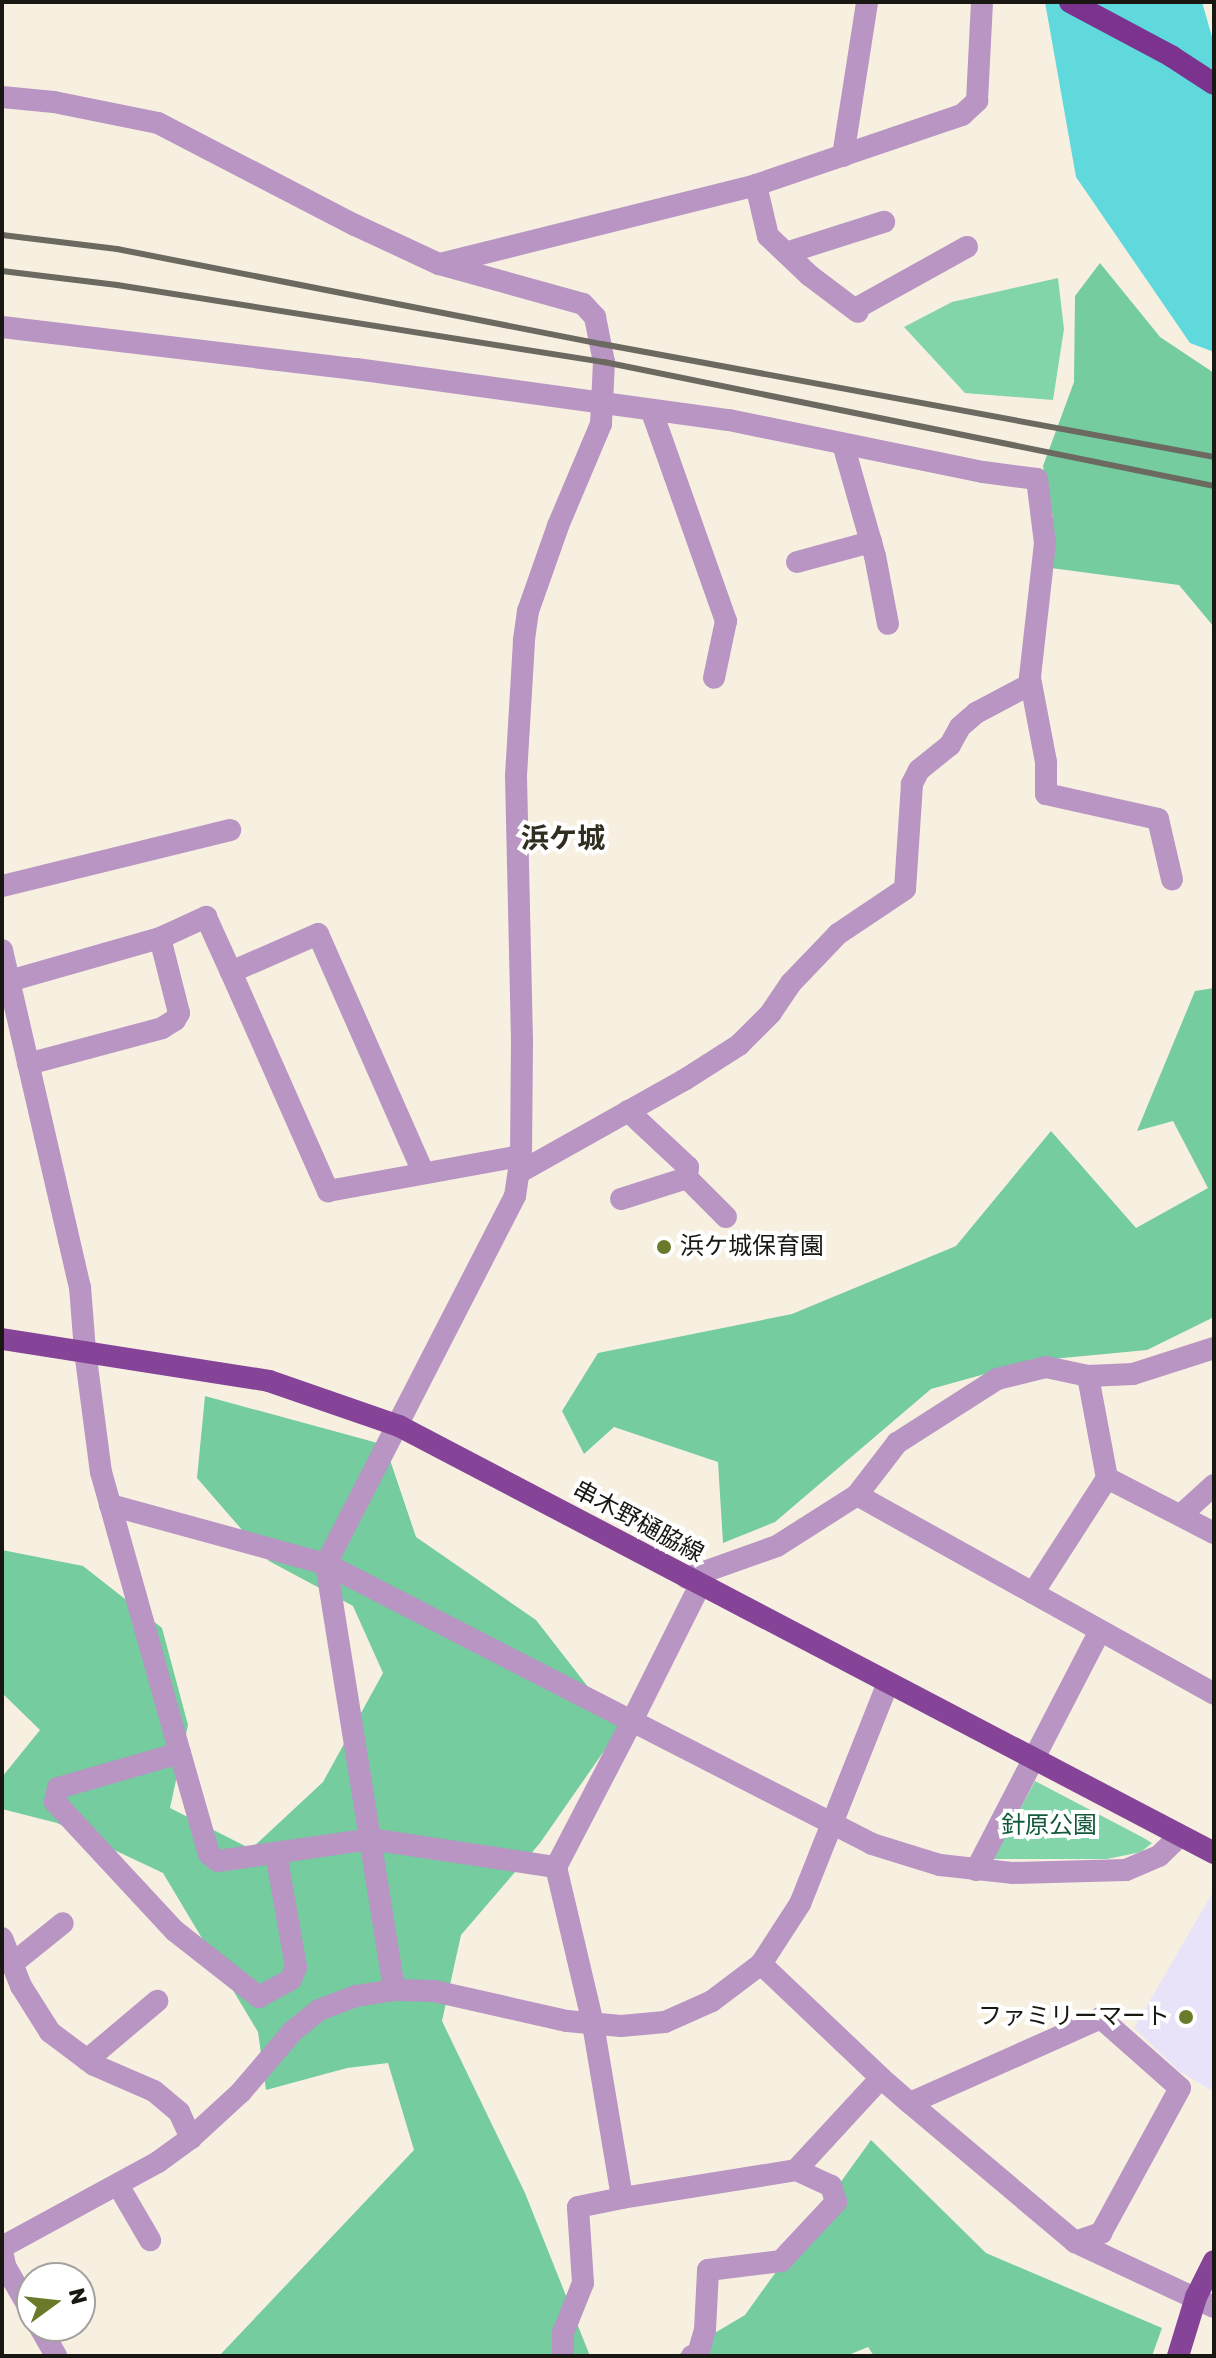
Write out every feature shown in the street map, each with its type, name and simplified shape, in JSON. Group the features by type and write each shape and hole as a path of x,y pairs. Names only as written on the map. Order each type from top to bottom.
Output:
{"highway":[{"path":"1070,2 1148,42 1214,84"}],"main road":[{"name":"串木野樋脇線","path":"2,1339 269,1381 399,1426 1214,1853"},
{"path":"1178,2356 1205,2302 1214,2261"}],"street":[{"path":"843,156 867,2"},
{"path":"439,264 756,185 949,120 977,101 982,2"},
{"path":"2,97 54,102 158,123 355,225 439,264 583,304 595,317 602,344 601,424 558,526 528,611 524,641 516,776 521,945 520,1164 515,1196 326,1564 394,1990"},
{"path":"756,185 768,236 856,311 967,247"},
{"path":"786,253 884,222"},
{"path":"2,327 729,420 1037,479 1045,543 1029,685 976,713 960,727 950,745 919,770 912,784 905,889 838,934 791,983 771,1013 739,1045 628,1111 520,1164 423,1172 328,1191 206,917 160,938 9,981"},
{"path":"652,412 726,621 714,678"},
{"path":"843,444 871,542 888,624"},
{"path":"797,562 871,542"},
{"path":"1030,678 1046,762 1046,794 1158,819 1172,879"},
{"path":"2,886 230,830"},
{"path":"231,972 318,934 423,1172"},
{"path":"28,1064 162,1028 175,1020 179,1013 160,938"},
{"path":"2,950 80,1287 100,1461 110,1505 209,1854 218,1861 370,1839 556,1867"},
{"path":"628,1111 688,1167 687,1178"},
{"path":"621,1199 687,1178"},
{"path":"687,1178 726,1217"},
{"path":"622,2198 593,2024 556,1867 632,1721 694,1581 777,1546 857,1495 897,1443 997,1379 1046,1367 1088,1376 1133,1374 1214,1348"},
{"path":"1033,1593 1107,1478 1088,1376"},
{"path":"1107,1478 1214,1533"},
{"path":"1181,1515 1214,1485"},
{"path":"857,1495 1214,1694"},
{"path":"110,1505 326,1564 834,1825 900,1854 976,1870 1012,1873 1126,1870 1159,1856 1180,1836"},
{"path":"976,1870 1100,1631"},
{"path":"16,2285 5,2266 2,2249 118,2185 191,2138 241,2092 293,2031 319,2010 356,1996 394,1990 434,1991 593,2024 665,2022 712,2001 761,1964 800,1904 888,1683"},
{"path":"180,1753 58,1788 55,1802 175,1931 259,1997 291,1979 296,1967 276,1853"},
{"path":"12,1964 63,1923"},
{"path":"2,1938 21,1986 50,2032 87,2060 154,2091 179,2112 191,2138"},
{"path":"761,1964 881,2078 1075,2242 1205,2302"},
{"path":"87,2060 157,2001"},
{"path":"910,2103 1101,2018 1180,2088 1101,2233 1075,2242"},
{"path":"796,2170 881,2078"},
{"path":"563,2356 563,2333 583,2283 578,2207 796,2170 831,2186 836,2202 781,2261 708,2270 705,2330 698,2354 692,2356"},
{"path":"118,2185 150,2240"}],"shaded area":[{"path":"1214,1890 1214,2092 1179,2071 1134,2028"}],"green space":[{"path":"1100,263 1160,337 1214,373 1214,627 1179,585 1051,568 1053,517 1043,466 1074,382 1075,296"},
{"path":"1058,278 1064,329 1053,400 965,393 904,327 952,302"},
{"path":"1214,988 1214,1317 1147,1350 1031,1361 931,1389 775,1522 723,1543 718,1462 614,1427 584,1454 562,1411 598,1353 792,1314 956,1246 1051,1131 1136,1228 1208,1188 1173,1121 1137,1131 1195,991"},
{"path":"205,1396 385,1445 416,1537 536,1620 620,1728 540,1843 461,1935 442,2021 525,2193 590,2356 219,2356 414,2150 388,2063 347,2068 266,2090 258,2032 163,1873 57,1823 2,1809 2,1777 40,1730 2,1693 2,1550 83,1566 162,1628 188,1725 170,1808 251,1849 323,1782 383,1673 353,1606 269,1561 197,1478"},
{"name":"針原公園","path":"1035,1781 1152,1843 1141,1852 1107,1859 993,1859"},
{"path":"871,2140 986,2253 1162,2328 1152,2356 874,2356 868,2347 846,2356 676,2356 745,2315"}],"water":[{"path":"1045,2 1202,2 1214,44 1214,352 1190,343 1076,177"}],"railway":[{"path":"2,235 117,249 602,344 1214,457"},
{"path":"2,271 117,285 604,362 1214,486"}],"place":[{"name":"浜ケ城保育園","path":"664,1247"},
{"name":"ファミリーマート","path":"1186,2017"}],"district":[{"name":"浜ケ城","path":"563,839"}]}
